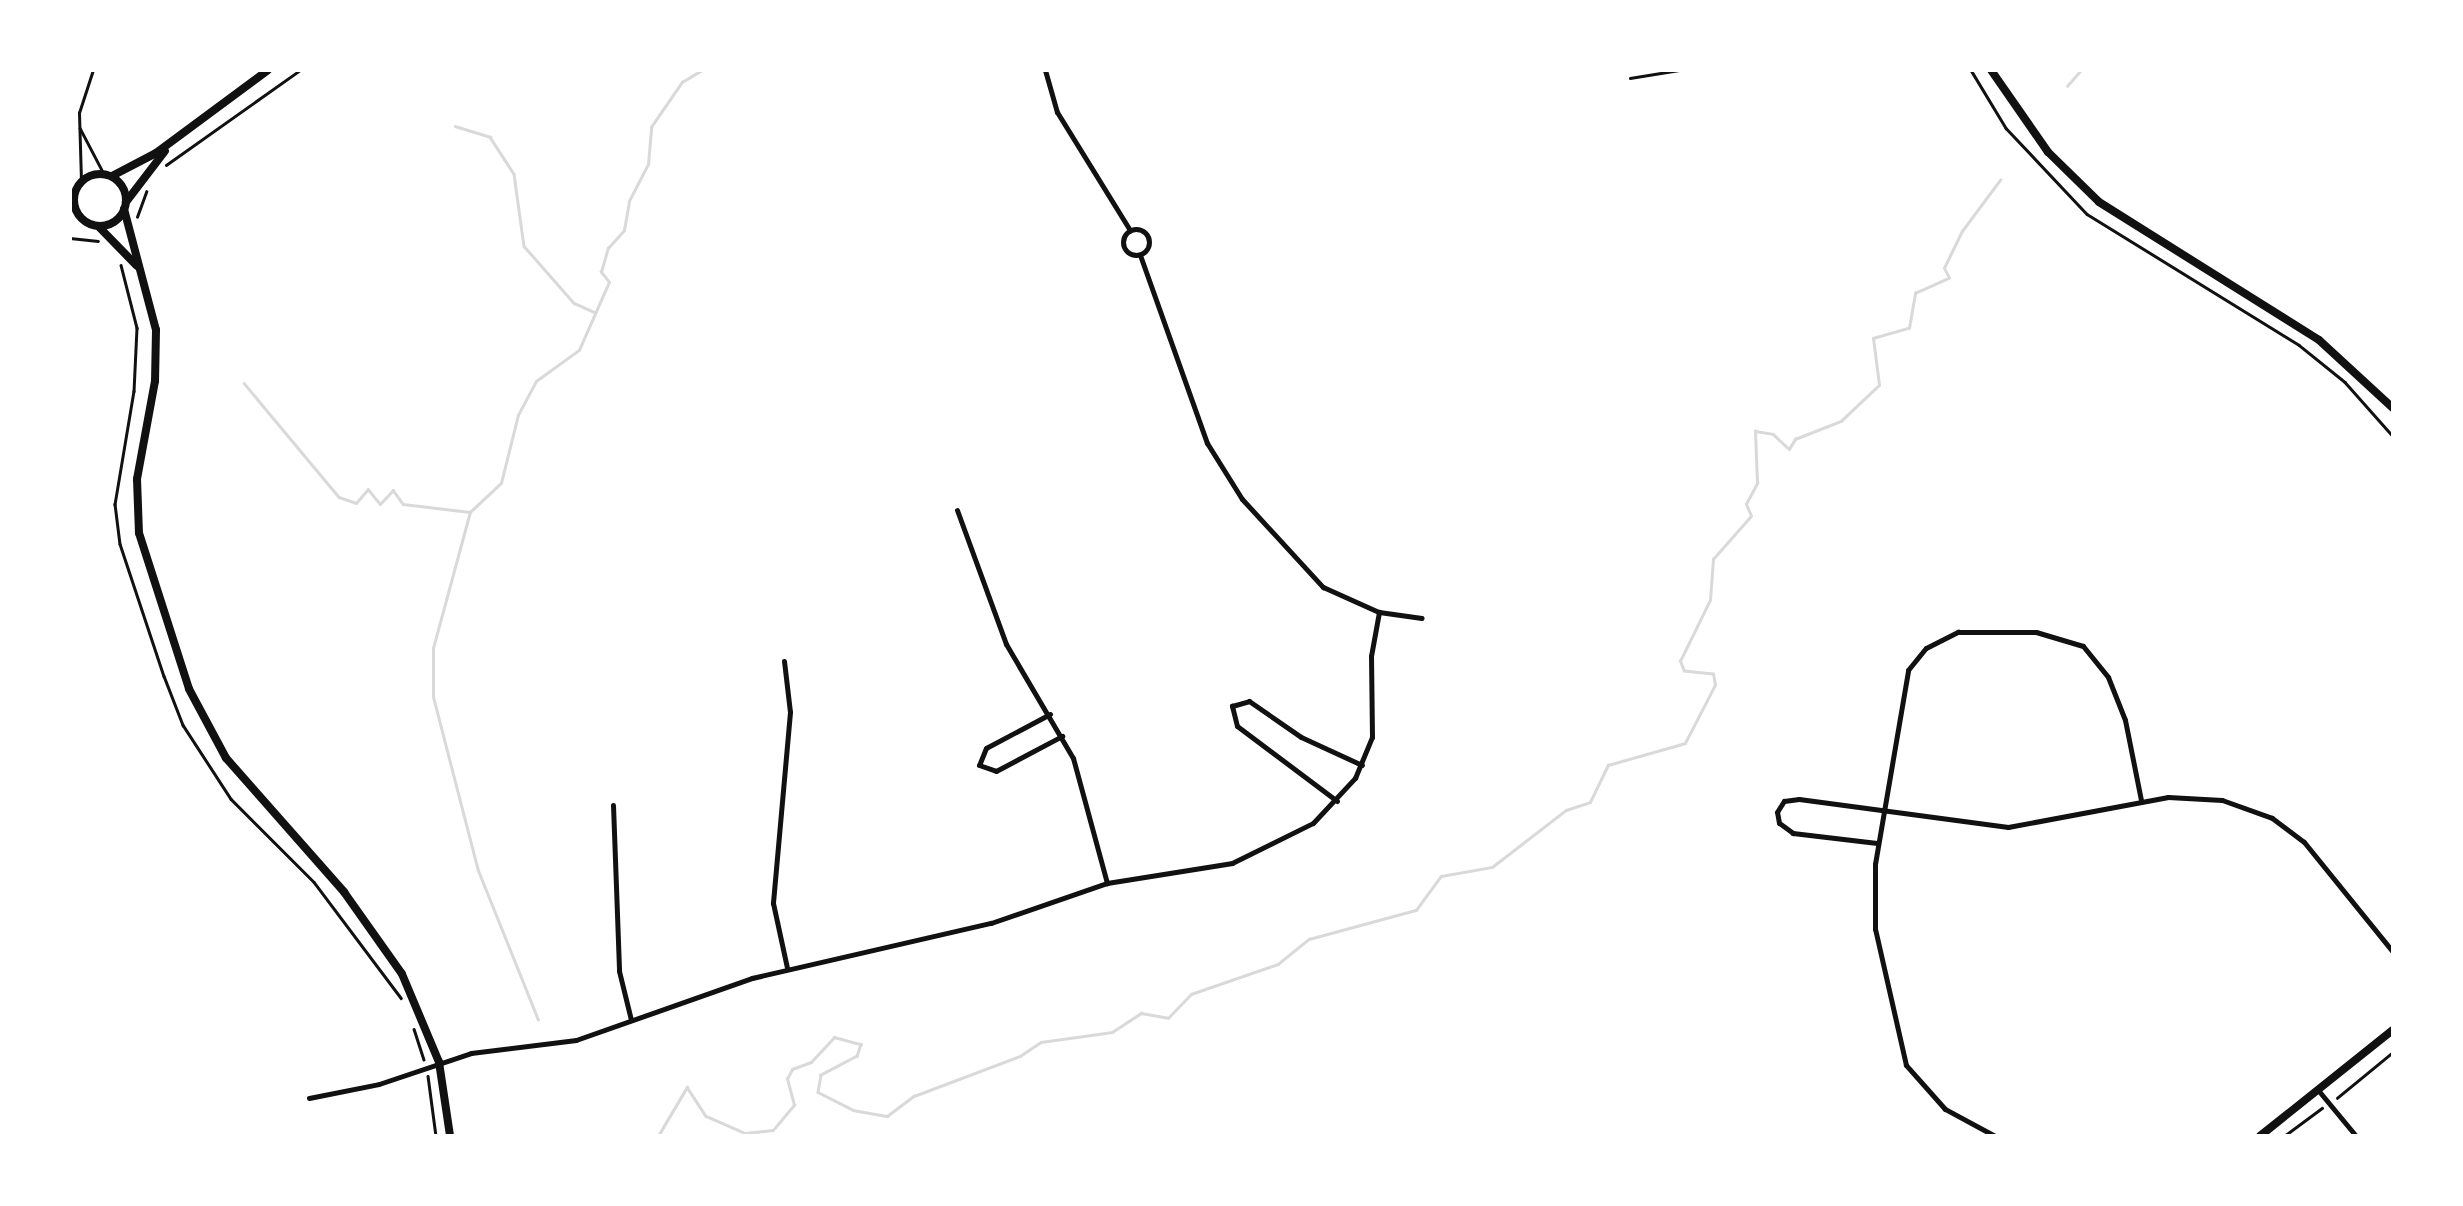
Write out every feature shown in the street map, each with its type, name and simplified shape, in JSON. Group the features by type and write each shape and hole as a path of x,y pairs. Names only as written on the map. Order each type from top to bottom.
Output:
{"main road":[{"path":"82,220 74,206 76,189 171,143 268,70"},
{"path":"1991,70 2048,152 2099,202 2319,340 2393,408"},
{"path":"98,226 114,222 171,143"},
{"path":"108,175 125,206 145,279 157,356 137,479 139,533 189,689 226,758 390,954 439,1062 450,1136"},
{"path":"70,221 82,220 98,226 145,279"},
{"path":"2260,1136 2393,1030"}],"street":[{"path":"1045,70 1057,112 1130,230 1147,236 1140,255 1200,424 1227,479 1311,578 1379,612 1422,618"},
{"path":"1130,230 1123,246 1140,255"},
{"path":"958,510 1006,644 1050,714 1082,780 1107,884"},
{"path":"309,1098 380,1084 439,1062 560,1044 788,968 991,923 1107,884 1218,869 1313,823 1337,801 1362,765 1372,737 1371,656 1379,612"},
{"path":"1995,1136 1944,1108 1906,1065 1875,929 1878,844 1908,670 1936,642 1970,630 2061,637 2098,660 2125,720 2141,800"},
{"path":"784,660 790,712 773,903 788,968"},
{"path":"1337,801 1237,726 1232,706 1250,701 1302,737 1362,765"},
{"path":"1050,714 986,748 979,765 996,771 1062,736"},
{"path":"1878,844 1793,833 1779,823 1776,812 1791,798 2008,826 2141,800 2222,800 2272,818 2304,842 2393,952"},
{"path":"613,805 619,972 631,1020"},
{"path":"2318,1090 2356,1136"}],"lane":[{"path":"76,189 79,127 94,70"},
{"path":"79,127 108,175"}],"path":[{"path":"213,130 300,70"},
{"path":"1630,78 1680,70"},
{"path":"1971,70 2006,128 2087,214 2299,345 2345,382 2393,436"},
{"path":"114,251 137,328 134,391 118,473 120,544 164,676 183,725 231,799 326,895 403,1001"},
{"path":"410,1014 426,1065 436,1136"},
{"path":"2284,1136 2393,1052"}],"waterway":[{"path":"538,1020 478,871 433,697 433,648 470,512 501,483 518,415 536,381 579,350 609,282 601,272 608,248 624,230 629,201 648,164 651,127 682,82 702,70"},
{"path":"2067,86 2081,70"},
{"path":"455,126 490,137 514,174 524,246 574,303 594,312"},
{"path":"658,1136 687,1087 706,1116 745,1133 773,1130 794,1105 787,1079 792,1069 811,1062 834,1037 861,1044 857,1056 821,1075 818,1092 853,1110 887,1116 914,1096 1020,1056 1041,1042 1112,1032 1141,1013 1168,1018 1191,994 1278,964 1309,939 1416,910 1441,876 1492,867 1566,810 1590,802 1608,765 1685,743 1715,685 1713,674 1684,671 1680,661 1710,600 1713,559 1751,516 1746,504 1757,483 1755,431 1773,434 1789,449 1795,439 1841,421 1879,385 1873,338 1909,328 1915,293 1949,278 1944,268 1962,231 2000,180"},
{"path":"244,383 339,497 356,503 368,489 380,504 393,490 403,504 470,512"}]}
